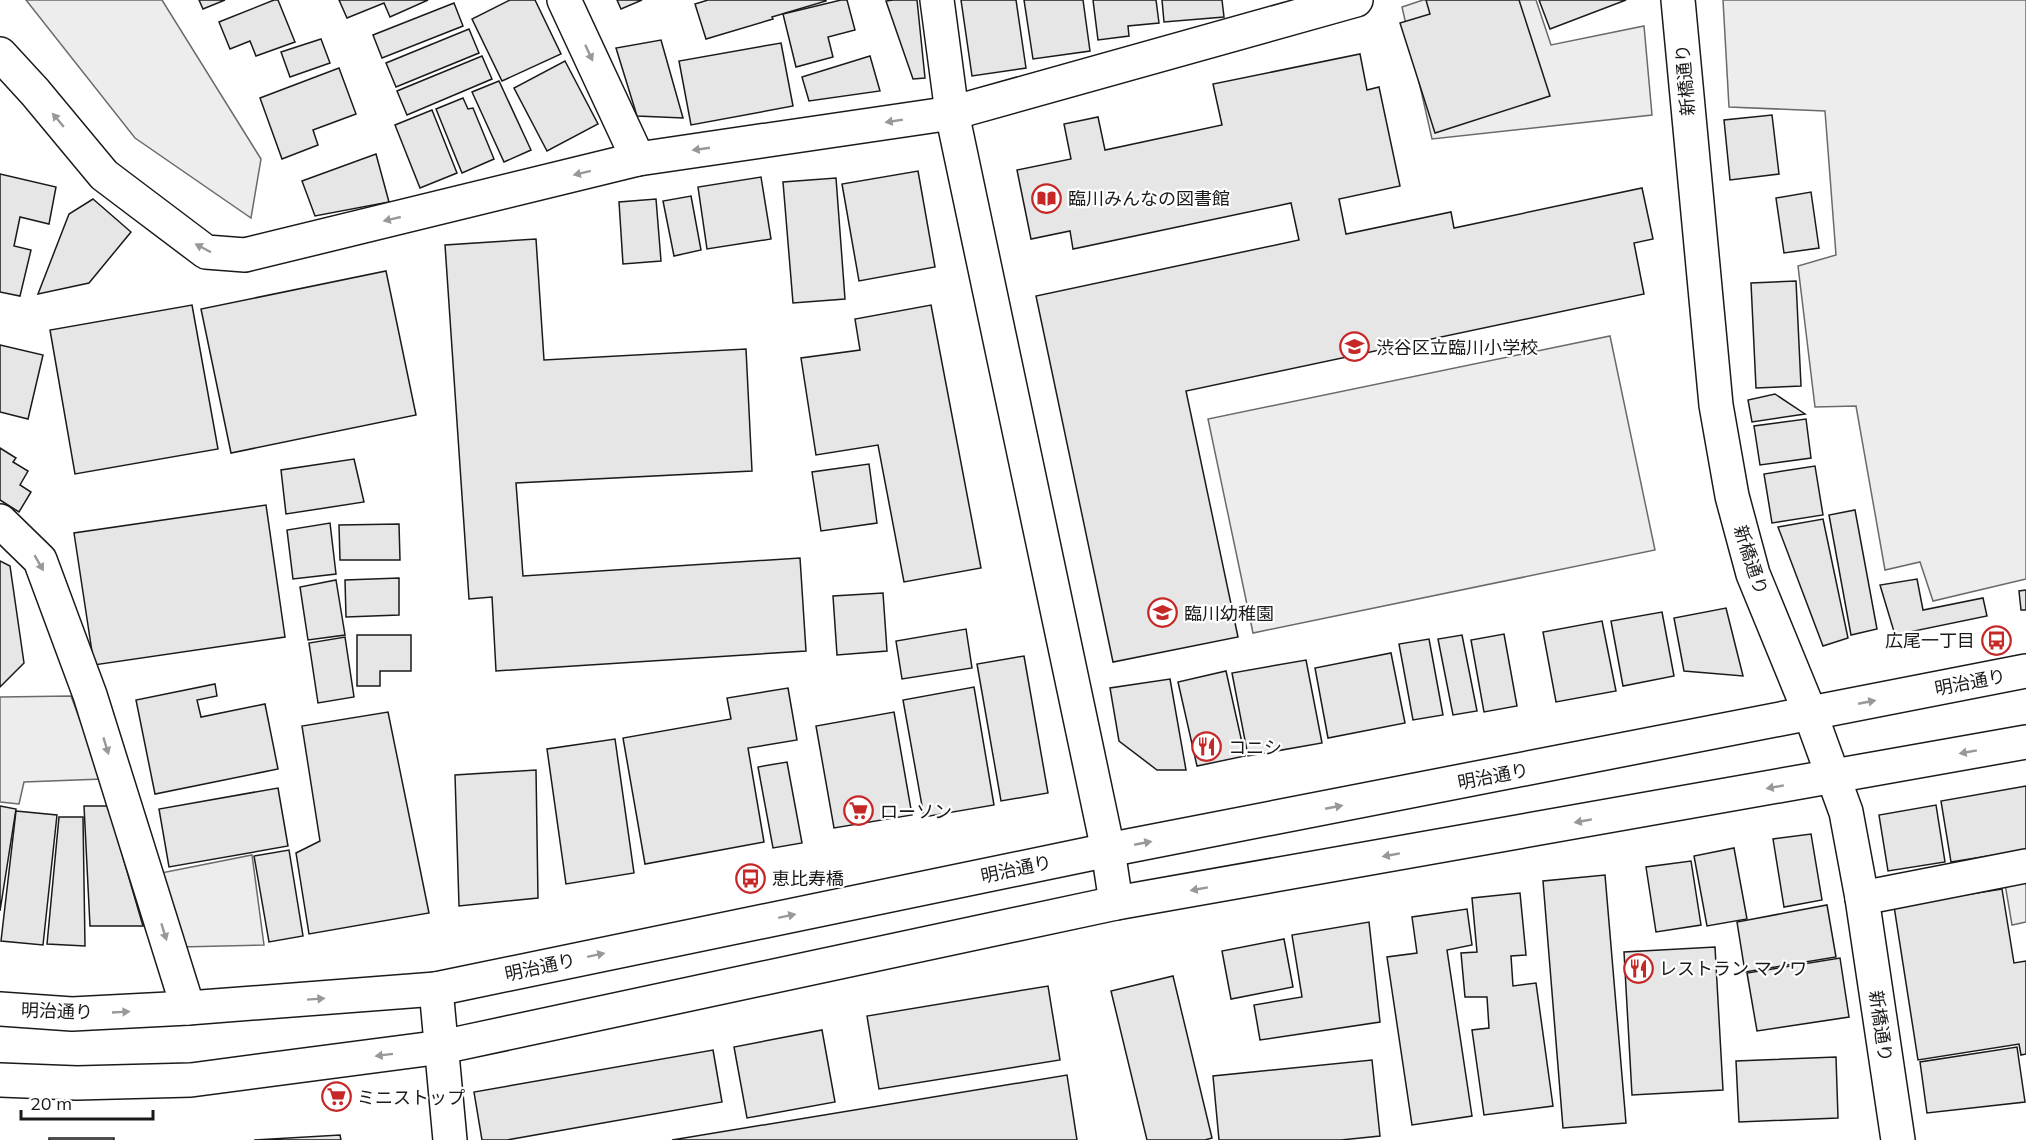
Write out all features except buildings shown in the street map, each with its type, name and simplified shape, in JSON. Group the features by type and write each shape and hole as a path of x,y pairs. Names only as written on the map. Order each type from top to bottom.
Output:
{"street":[{"path":"564,0 638,159"},
{"path":"937,0 952,113 1108,850 1116,903"},
{"path":"0,54 104,175 206,252 244,255 638,159 952,113 1356,0"},
{"name":"新橋通り","path":"1678,0 1716,405 1732,496 1753,574 1810,713 1846,812 1862,898 1898,1140"},
{"path":"0,521 40,560 90,695 188,1008"},
{"name":"明治通り","path":"0,1009 72,1014 188,1008 436,989 1108,850 2026,671"},
{"path":"0,1080 77,1083 191,1080 442,1047 1116,903 2026,742"},
{"path":"1862,898 2026,866"},
{"path":"436,989 450,1140"}],"shaded area":[{"path":"26,0 162,0 261,159 251,218 135,138"},
{"path":"1423,0 1536,0 1551,45 1644,26 1652,115 1432,139 1402,7"},
{"path":"1723,0 2026,0 2026,579 1933,601 1920,562 1885,570 1856,406 1815,407 1798,266 1836,255 1825,111 1729,107"},
{"path":"1610,336 1655,550 1253,633 1208,419"},
{"path":"71,696 102,779 24,782 19,804 0,802 0,697"},
{"path":"252,855 264,945 180,947 156,874"},
{"path":"2026,881 2026,922 2012,925 2005,884"}],"place":[{"name":"臨川みんなの図書館","path":"1047,198"},
{"name":"渋谷区立臨川小学校","path":"1355,347"},
{"name":"臨川幼稚園","path":"1163,613"},
{"name":"広尾一丁目","path":"1996,640"},
{"name":"コニシ","path":"1207,747"},
{"name":"ローソン","path":"859,811"},
{"name":"恵比寿橋","path":"751,878"},
{"name":"レストラン マノワ","path":"1638,968"},
{"name":"ミニストップ","path":"336,1097"}]}
